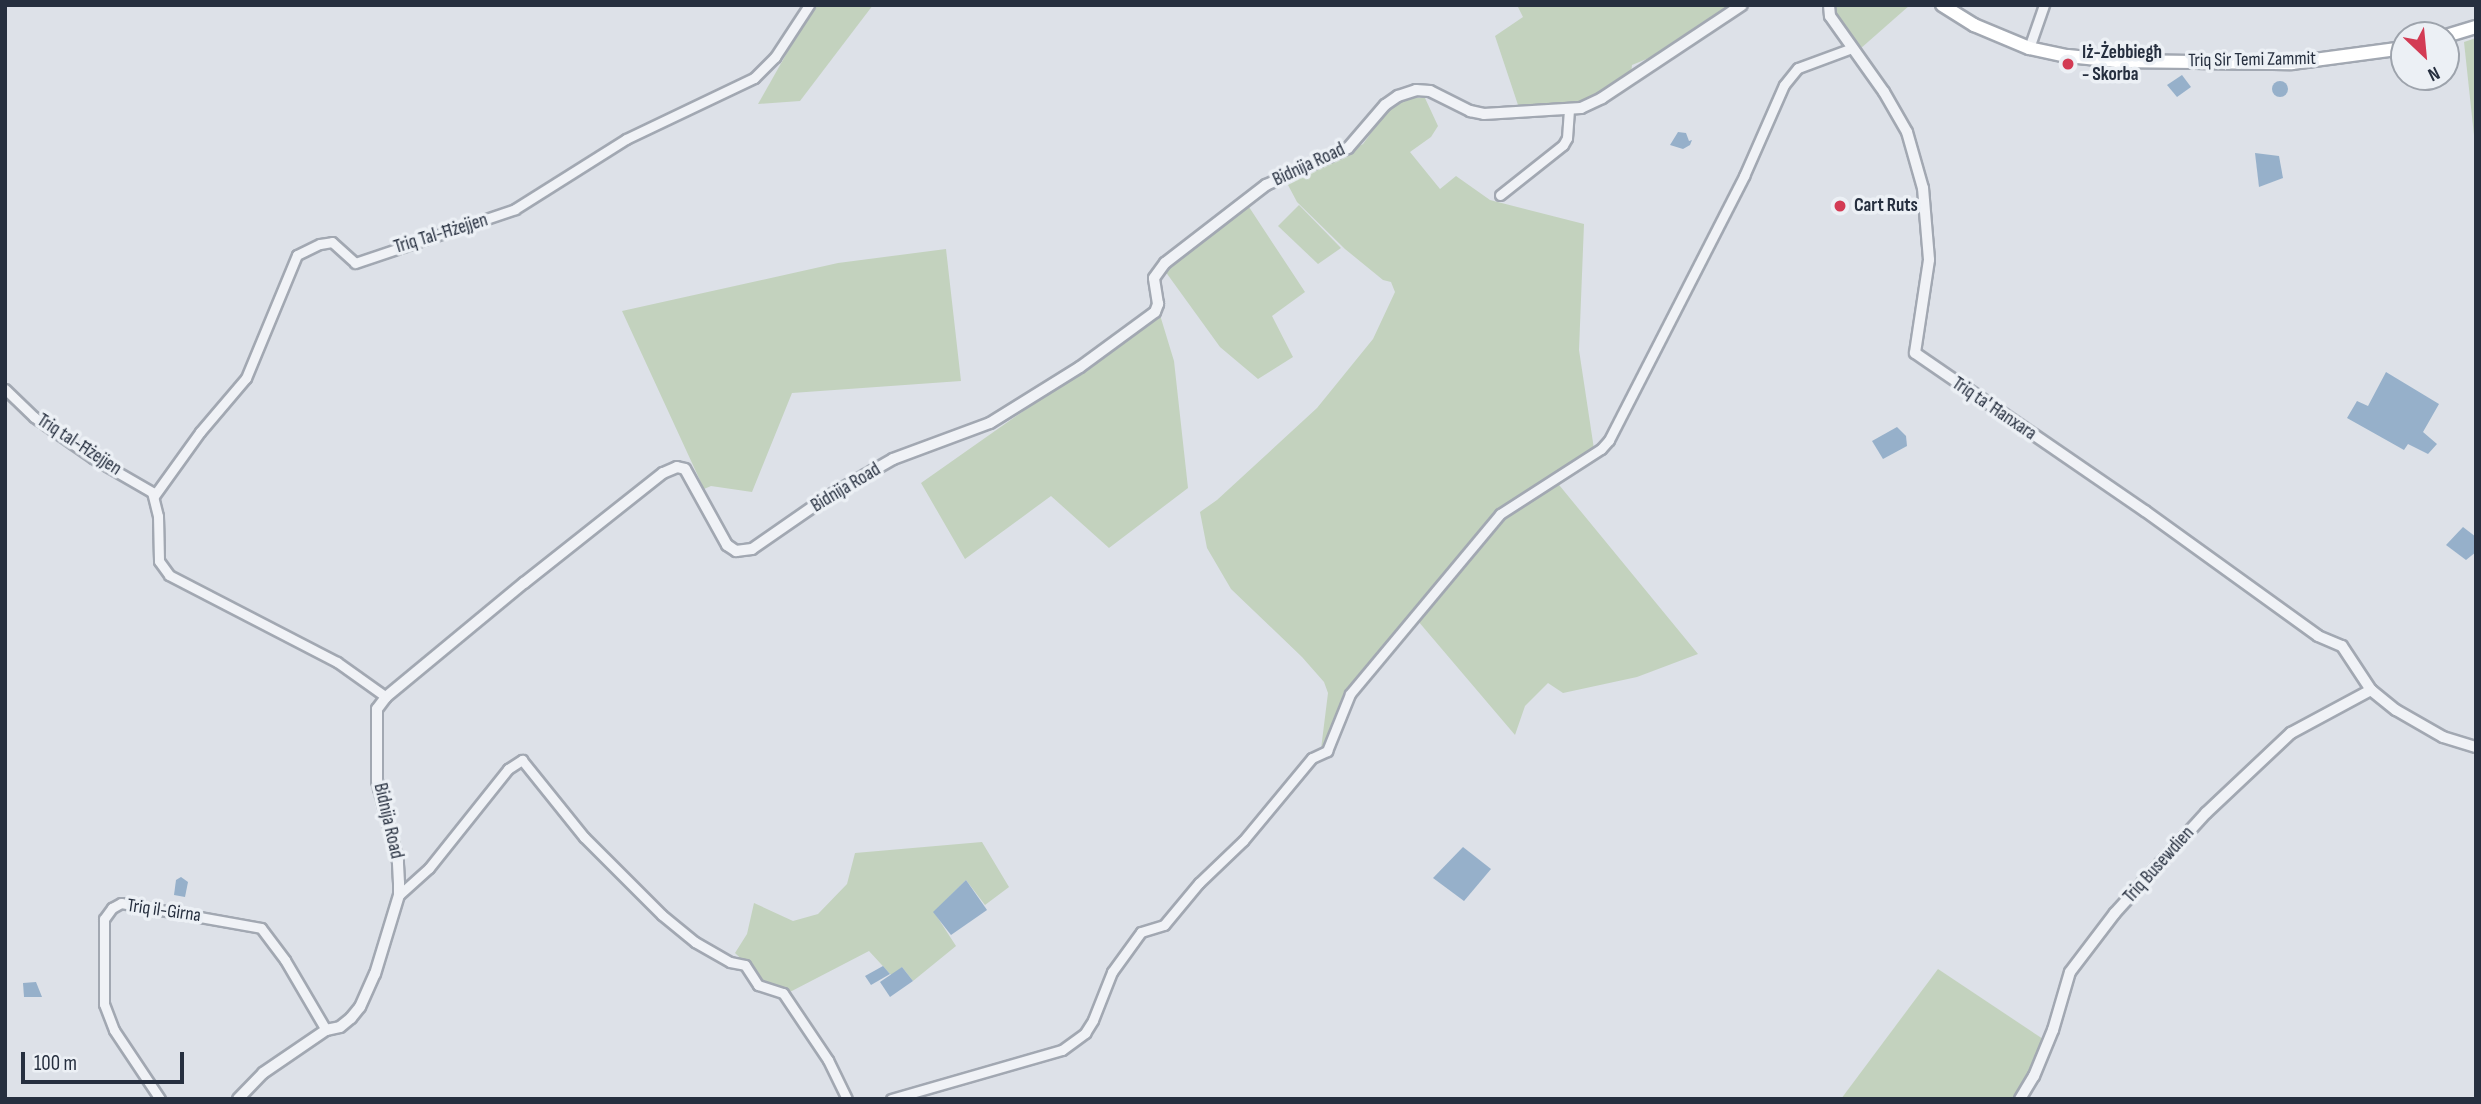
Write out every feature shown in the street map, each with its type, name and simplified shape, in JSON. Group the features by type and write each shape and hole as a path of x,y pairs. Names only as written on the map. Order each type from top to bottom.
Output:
{"main road":[{"name":"Triq Sir Temi Zammit","path":"1942,5 1973,25 2029,48 2117,61 2292,63 2390,50"}],"street":[{"name":"Triq Tal-Ħżejjen","path":"155,496 200,432 246,378 296,255 320,244 332,242 355,263 453,233 515,209 626,139 754,78 775,57 809,5"},
{"name":"Bidnija Road","path":"238,1099 263,1073 326,1030 340,1027 360,1007 375,974 399,895 398,860 377,781 377,709 386,697 535,575 671,469 685,470 727,545 736,551 744,551 763,543 827,497 893,460 927,444 975,429 1020,407 1152,315 1158,304 1154,278 1173,256 1266,185 1348,148 1385,106 1398,96 1416,90 1430,91 1470,111 1485,114 1569,110 1602,98 1742,5"},
{"name":"Triq ta' Ħanxara","path":"1829,5 1830,16 1884,92 1907,132 1923,188 1928,260 1914,353 2145,511 2318,635 2342,646 2371,690"},
{"path":"2029,48 2044,5"},
{"path":"891,1099 1062,1050 1084,1033 1093,1020 1112,972 1141,932 1164,925 1199,883 1243,841 1312,758 1327,751 1350,694 1500,514 1601,449 1609,440 1744,176 1784,85 1798,68 1852,48"},
{"path":"1500,195 1563,145 1567,138 1569,110"},
{"name":"Triq tal-Ħżejjen","path":"5,389 34,417 93,458 140,483 155,496"},
{"path":"155,496 159,561 169,575 337,662 386,697"},
{"path":"2371,690 2396,710 2443,737 2476,747"},
{"name":"Triq Busewdien","path":"2020,1099 2034,1076 2053,1030 2070,972 2115,913 2206,813 2291,733 2371,690"},
{"path":"399,895 429,868 501,776 522,760 584,837 662,915 695,942 730,962 745,965 758,985 783,993 828,1060 847,1099"},
{"name":"Triq il-Girna","path":"160,1099 114,1030 104,1004 104,919 112,908 121,904 261,928 285,960 326,1030"}],"green space":[{"path":"814,5 873,5 800,101 758,104"},
{"path":"1517,5 1735,5 1649,58 1632,65 1631,75 1585,102 1519,108 1495,36 1523,17"},
{"path":"1835,5 1910,5 1860,49 1836,13"},
{"path":"2476,38 2476,154 2464,42"},
{"path":"1404,98 1425,98 1438,126 1431,137 1410,152 1440,189 1456,176 1490,200 1584,224 1579,350 1594,449 1497,512 1346,694 1321,749 1328,693 1324,682 1302,657 1231,589 1207,548 1200,512 1217,500 1317,408 1373,339 1395,292 1391,282 1383,280 1345,249 1297,202 1288,185 1363,144 1386,112"},
{"path":"1299,205 1341,248 1318,264 1278,226"},
{"path":"1249,207 1305,292 1272,316 1293,357 1258,379 1220,347 1165,271"},
{"path":"946,249 961,381 792,393 752,492 711,486 704,489 622,311 838,263"},
{"path":"1160,315 1174,361 1188,488 1109,548 1051,496 965,559 921,483"},
{"path":"1555,480 1698,654 1637,677 1563,693 1548,683 1525,706 1515,735 1418,621 1457,568 1475,552 1501,518"},
{"path":"982,842 1009,887 985,905 966,880 934,912 956,946 913,981 902,967 892,976 869,951 788,993 767,984 735,953 747,934 754,903 793,921 818,914 847,884 855,853"},
{"path":"1938,969 2046,1041 2025,1083 2012,1099 1841,1099"}],"water":[{"path":"2182,75 2191,87 2177,97 2167,85"},
{"path":"2277,81 2283,81 2288,89 2286,95 2277,97 2272,92 2272,86"},
{"path":"1678,132 1686,133 1689,141 1692,140 1690,145 1683,149 1670,145"},
{"path":"2255,153 2279,156 2283,178 2259,187"},
{"path":"2386,372 2439,404 2423,432 2437,444 2428,454 2408,444 2404,450 2347,418 2357,401 2368,406"},
{"path":"1897,427 1906,436 1907,446 1883,459 1872,441"},
{"path":"2463,527 2476,537 2476,552 2466,560 2446,545"},
{"path":"1463,847 1491,869 1464,901 1433,878"},
{"path":"181,877 188,882 185,897 174,895 176,880"},
{"path":"966,880 987,910 951,935 933,912"},
{"path":"883,966 890,974 871,985 865,976"},
{"path":"902,967 913,981 890,997 880,982"},
{"path":"36,982 42,997 24,997 23,983"}],"place":[{"name":"Iż-Żebbiegħ - Skorba","path":"2068,64"},
{"name":"Cart Ruts","path":"1840,206"}]}
